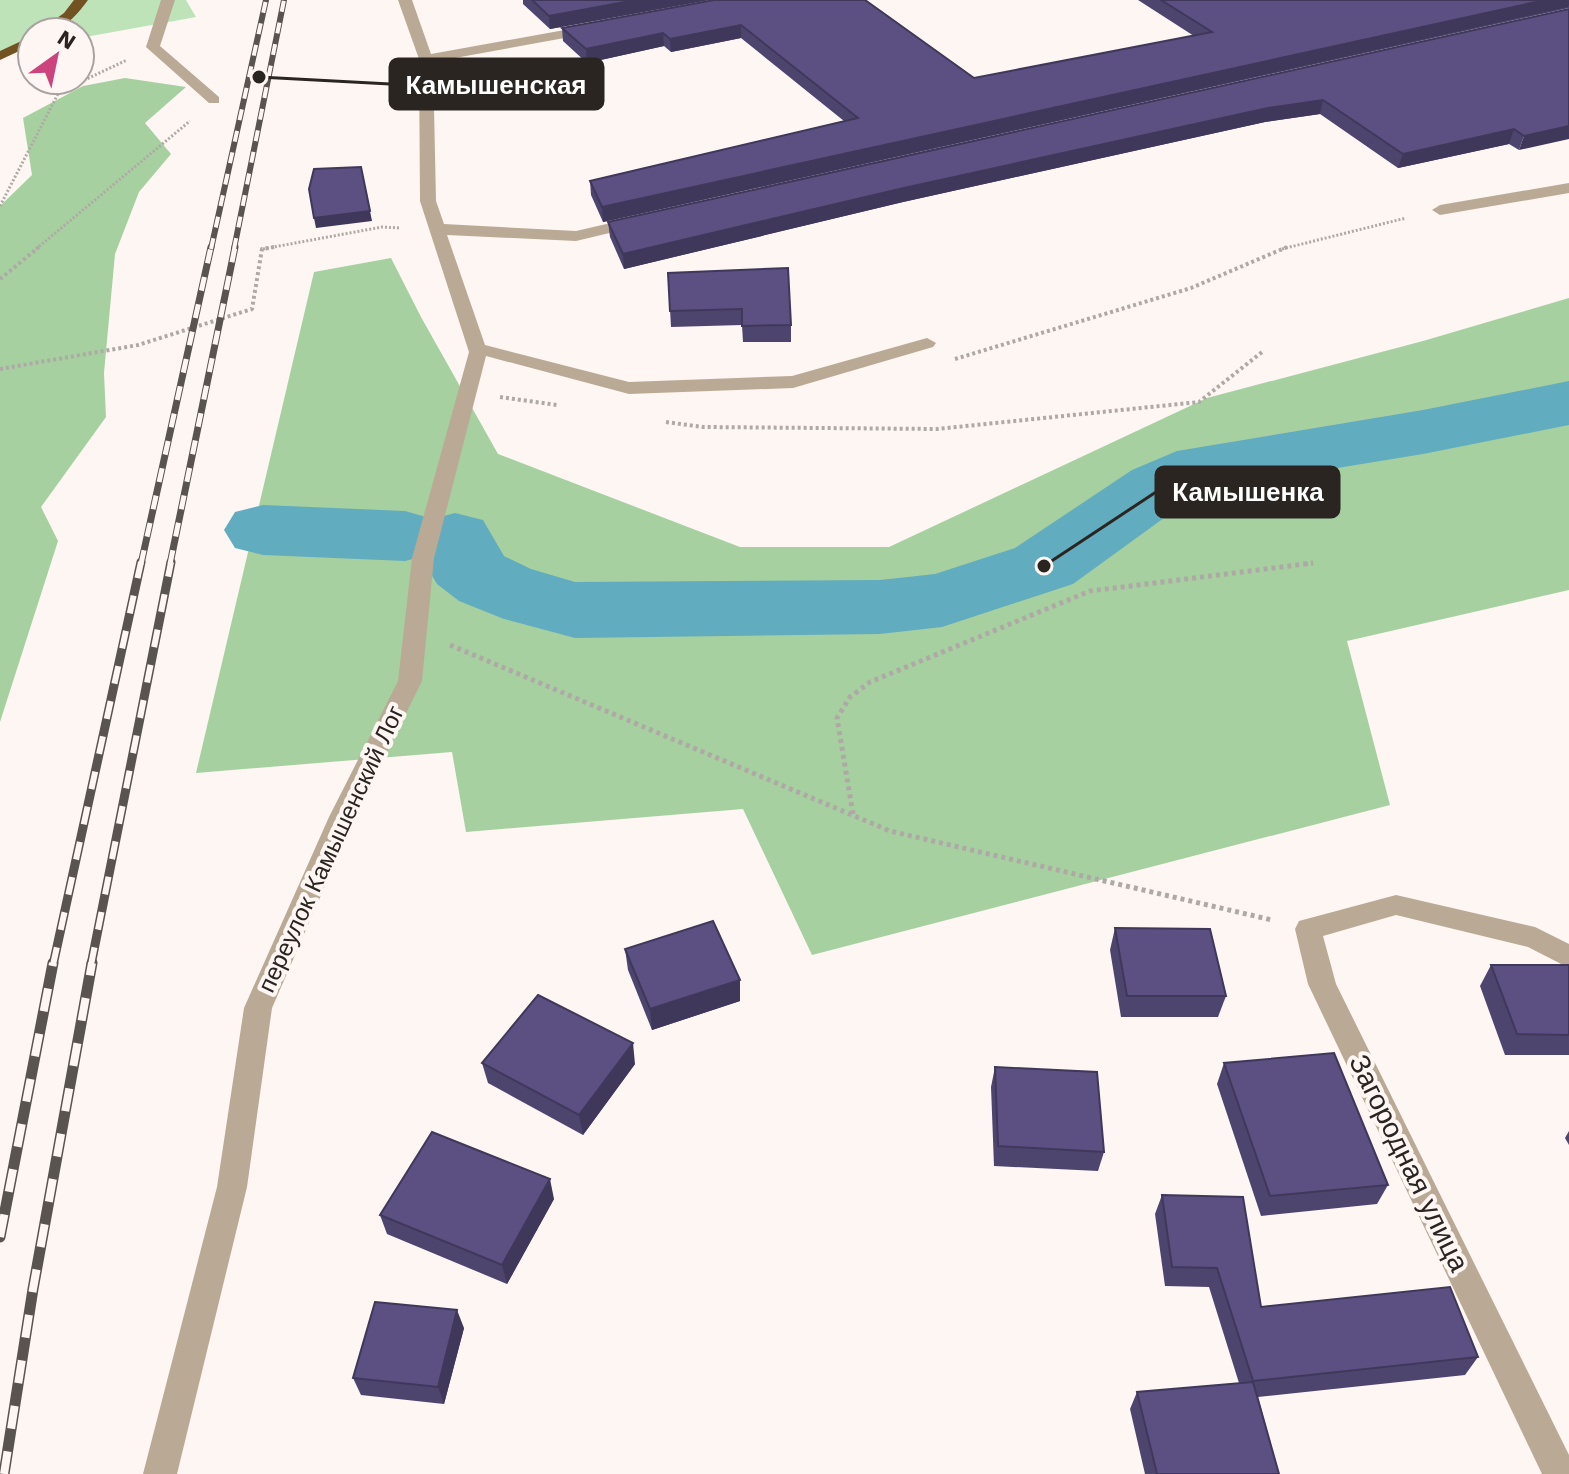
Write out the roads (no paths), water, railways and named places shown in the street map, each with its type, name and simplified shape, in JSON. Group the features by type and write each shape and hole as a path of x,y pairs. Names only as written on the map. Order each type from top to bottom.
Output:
{"street":[{"path":"168,0 153,47 214,100"},
{"name":"переулок Камышенский Лог","path":"160,1474 232,1187 258,1008 342,817 410,681 423,558 476,348 428,201 426,59 405,0"},
{"path":"426,59 610,25"},
{"path":"1440,210 1569,188"},
{"path":"437,229 576,236 654,219"},
{"path":"476,348 629,388 793,382 927,343"},
{"name":"Загородная улица","path":"1560,1474 1322,984 1308,929 1396,905 1535,938 1569,957"}],"waterway":[{"path":"455,538 466,566 487,582 575,610 880,607 942,600 1044,566 1159,486 1204,467 1423,432 1569,403"},
{"path":"263,530 405,536"}],"railway":[{"path":"211,249 266,0"},
{"path":"234,249 284,0"},
{"path":"141,564 211,247"},
{"path":"170,564 235,247"},
{"path":"53,965 141,562"},
{"path":"91,965 171,562"},
{"path":"0,1237 53,963"},
{"path":"4,1474 33,1289 92,963"}],"place":[{"name":"Камышенская","path":"259,77"},
{"name":"Камышенка","path":"1044,566"}]}
